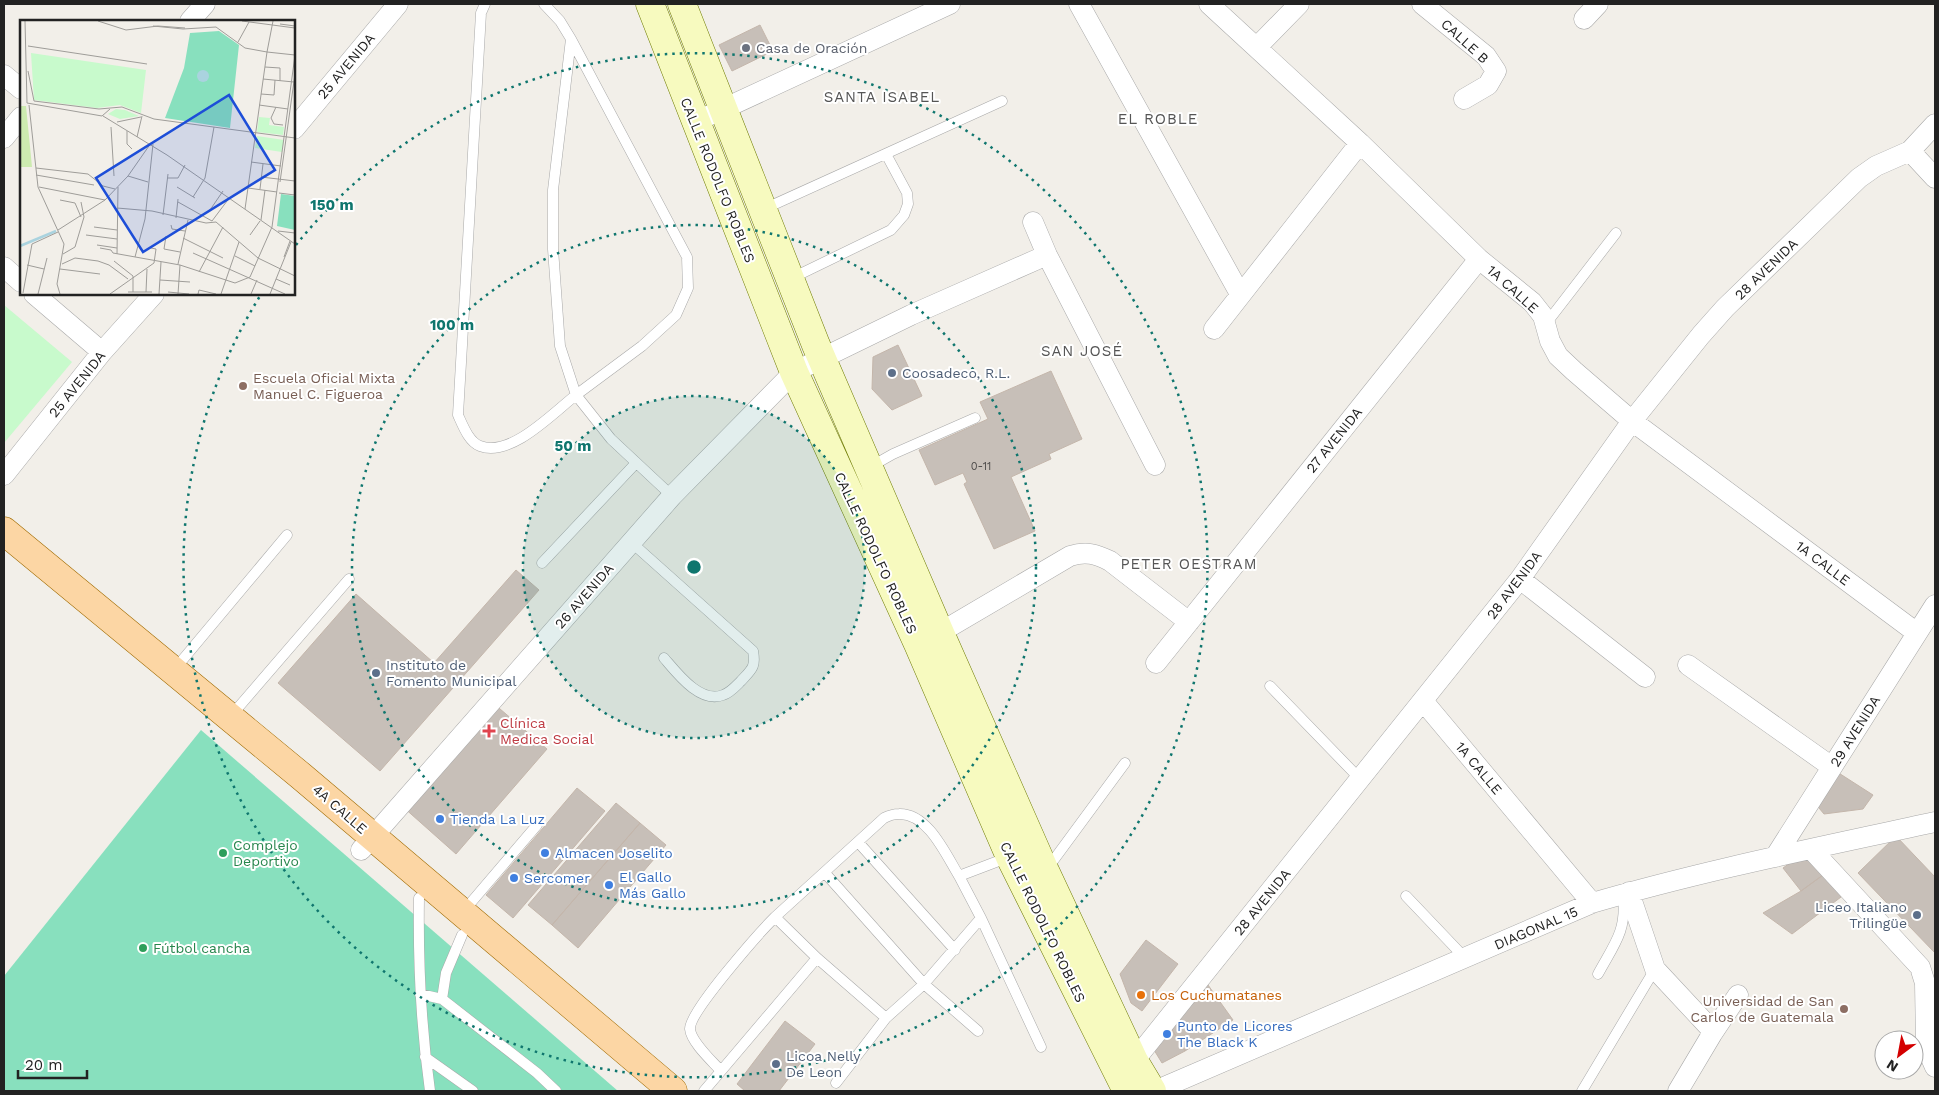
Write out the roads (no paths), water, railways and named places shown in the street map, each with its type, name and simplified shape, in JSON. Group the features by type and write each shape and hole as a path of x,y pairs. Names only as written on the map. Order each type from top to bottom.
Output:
{"main road":[{"name":"CALLE RODOLFO ROBLES","path":"682,4 822,358 869,467 929,638 1010,857 1033,876"},
{"name":"CALLE RODOLFO ROBLES","path":"660,7 696,122 794,372 929,638 1033,876 1126,1075 1154,1091"},
{"name":"4A CALLE","path":"4,531 230,717 366,844 419,898 462,924 651,1091"},
{"name":"4A CALLE","path":"4,550 462,924 673,1091"}],"street":[{"name":"25 AVENIDA","path":"295,128 398,4"},
{"path":"696,122 950,4"},
{"path":"1079,4 1240,294"},
{"name":"1A CALLE","path":"1209,4 1360,143 1479,258 1532,302 1543,316 1550,341 1558,356 1574,371 1632,421 1917,633"},
{"path":"1257,47 1299,4"},
{"name":"CALLE B","path":"1422,4 1486,56 1496,71 1488,84 1464,99"},
{"path":"1584,19 1598,4"},
{"path":"4,74 20,88"},
{"path":"4,138 20,118"},
{"name":"28 AVENIDA","path":"1126,1075 1520,579 1632,421 1701,335 1725,308 1859,178 1876,166 1910,151 1935,124"},
{"path":"1214,329 1360,143"},
{"path":"1910,151 1935,178"},
{"path":"1033,222 1047,255 1155,465"},
{"name":"26 AVENIDA","path":"366,844 672,496 794,372 1047,255"},
{"name":"27 AVENIDA","path":"1156,663 1479,258"},
{"path":"4,267 20,281"},
{"path":"35,295 102,352"},
{"name":"25 AVENIDA","path":"4,476 102,352 153,295"},
{"path":"929,638 1070,556 1080,553 1095,554 1110,561 1189,622"},
{"path":"1520,579 1644,677"},
{"name":"29 AVENIDA","path":"1775,857 1935,605"},
{"path":"1688,665 1832,767"},
{"name":"1A CALLE","path":"1423,701 1592,903"},
{"name":"DIAGONAL 15","path":"1154,1091 1592,903 1775,857 1935,822"},
{"path":"1811,849 1920,967 1925,984 1926,1042 1935,1067"},
{"path":"1626,893 1655,969 1710,1028 1712,1034"},
{"path":"1678,1091 1738,995"}],"lane":[{"path":"485,4 481,13 458,415 466,433 479,446 495,448 522,438 642,346 676,315 688,288 688,257 571,39 560,21 544,4"},
{"path":"571,39 553,190 553,249 560,346 576,395 611,439 672,496"},
{"path":"764,209 1002,101"},
{"path":"791,279 891,230 904,215 908,204 907,193 886,154"},
{"path":"1545,325 1616,232"},
{"path":"869,467 893,454 975,418"},
{"path":"542,563 636,463"},
{"path":"173,671 287,535"},
{"path":"631,542 753,651 755,662 752,670 735,688 723,696 708,696 688,686 664,658"},
{"path":"230,717 349,580"},
{"path":"1270,686 1360,779"},
{"path":"1033,876 1058,856 1125,763"},
{"path":"721,1071 693,1039 690,1028 692,1020 702,1004 760,932 775,917 884,818 899,814 913,817 929,828 959,876 1042,1047"},
{"path":"442,999 446,973 462,924 537,825"},
{"path":"858,842 955,950"},
{"path":"959,876 1010,857"},
{"path":"825,873 924,984 978,1030"},
{"path":"1598,974 1622,927 1626,893"},
{"path":"1406,896 1465,958"},
{"path":"419,898 420,994 430,1091"},
{"path":"775,917 817,958 886,1018"},
{"path":"836,1083 886,1018 924,984 981,918"},
{"path":"704,1091 817,958"},
{"path":"1582,1091 1655,969"},
{"path":"420,994 442,999 537,1073 556,1091"},
{"path":"425,1057 473,1091"}],"place":[{"name":"Casa de Oración","path":"746,48"},
{"name":"Coosadeco, R.L.","path":"892,373"},
{"name":"Escuela Oficial Mixta Manuel C. Figueroa","path":"243,386"},
{"name":"Instituto de Fomento Municipal","path":"376,673"},
{"name":"Clínica Medica Social","path":"489,731"},
{"name":"Tienda La Luz","path":"440,819"},
{"name":"Complejo Deportivo","path":"223,853"},
{"name":"Almacen Joselito","path":"545,853"},
{"name":"Sercomer","path":"514,878"},
{"name":"El Gallo Más Gallo","path":"609,885"},
{"name":"Liceo Italiano Trilingüe","path":"1917,915"},
{"name":"Fútbol cancha","path":"143,948"},
{"name":"Los Cuchumatanes","path":"1141,995"},
{"name":"Universidad de San Carlos de Guatemala","path":"1844,1009"},
{"name":"Punto de Licores The Black K","path":"1167,1034"},
{"name":"Licoa Nelly De Leon","path":"776,1064"}],"district":[{"name":"SANTA ISABEL","path":"882,97"},
{"name":"EL ROBLE","path":"1158,119"},
{"name":"SAN JOSÉ","path":"1082,351"},
{"name":"PETER OESTRAM","path":"1189,564"}]}
